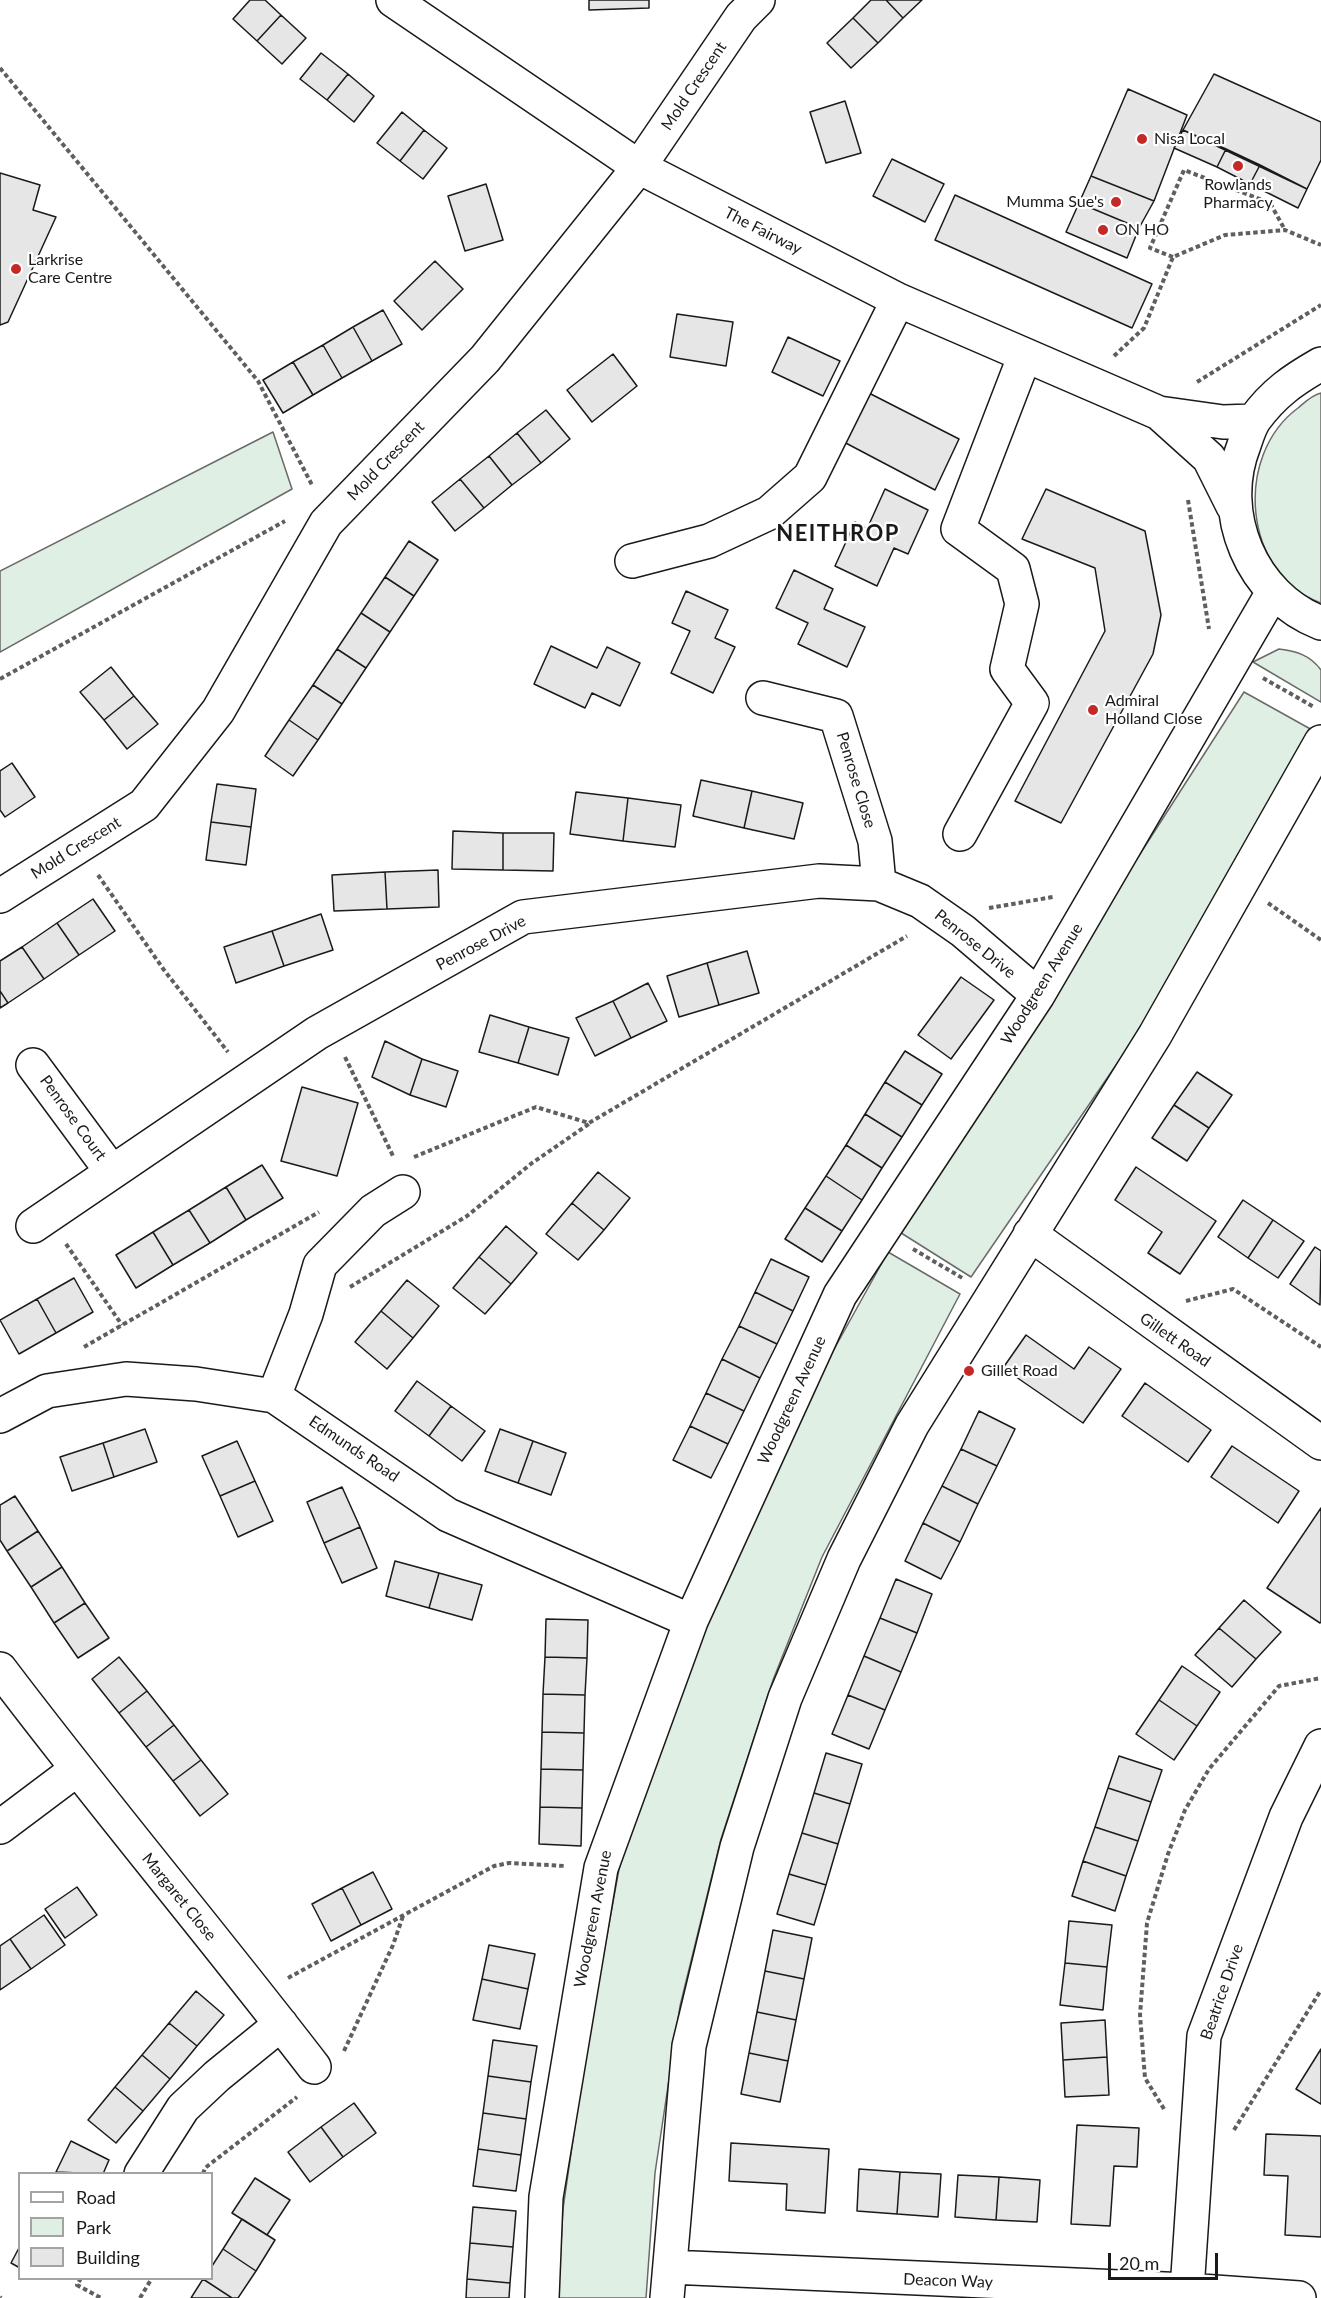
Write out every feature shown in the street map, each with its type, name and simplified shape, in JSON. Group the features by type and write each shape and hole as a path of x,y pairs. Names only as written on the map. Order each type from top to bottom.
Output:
{"street":[{"name":"The Fairway","path":"393,0 639,167 898,300 1169,414 1223,422 1253,421"},
{"name":"Mold Crescent","path":"0,896 144,805 218,711 316,516 485,359 639,167 741,17 758,0"},
{"path":"632,561 709,541 769,513 810,477 898,300"},
{"path":"960,834 1032,703 1007,669 1022,604 1013,570 958,529 1025,355"},
{"path":"1321,364 1283,386 1253,421 1237,463 1234,508 1246,554 1273,592 1305,616 1321,623"},
{"name":"The Fairway","path":"1169,414 1209,458 1234,508"},
{"name":"Woodgreen Avenue","path":"542,2298 546,2197 601,1868 691,1621 840,1295 1038,995 1273,592"},
{"name":"Penrose Close","path":"763,698 836,716 875,841 879,884"},
{"path":"668,2282 689,2046 737,1847 785,1698 844,1559 912,1425 994,1297 1030,1234 1155,1035 1321,742"},
{"name":"Penrose Drive","path":"40,1221 329,1026 523,917 819,881 879,884 920,901 942,916 1038,995"},
{"name":"Penrose Court","path":"33,1065 112,1172"},
{"path":"274,1396 306,1314 320,1265 373,1211 402,1174"},
{"name":"Gillett Road","path":"1030,1234 1149,1322 1318,1435"},
{"name":"Edmunds Road","path":"0,1416 47,1391 126,1379 196,1384 274,1396 384,1468 448,1515 691,1621"},
{"name":"Margaret Close","path":"0,1669 76,1770 258,1994 314,2067"},
{"name":"Beatrice Drive","path":"1187,2290 1204,2036 1286,1817 1321,1746"},
{"path":"0,1827 76,1770"},
{"path":"142,2172 183,2108 217,2076 281,2025"},
{"name":"Deacon Way","path":"668,2282 997,2290 1187,2290 1299,2298"}],"path":[{"path":"0,68 258,381 313,482 316,516 0,679"},
{"path":"1173,258 1150,248 1184,170 1270,203 1286,230"},
{"path":"1115,353 1144,328 1173,258 1225,236 1286,230 1321,245"},
{"path":"1169,414 1191,386 1321,305"},
{"path":"1187,493 1210,639"},
{"path":"1233,662 1321,710"},
{"path":"78,847 164,970 249,1079"},
{"path":"1240,884 1321,940"},
{"path":"306,1314 466,1216 532,1163 589,1123 942,916 1100,890"},
{"path":"329,1026 367,1098 402,1174 536,1107 589,1123"},
{"path":"77,1352 326,1208"},
{"path":"40,1221 122,1325"},
{"path":"904,1243 994,1297"},
{"path":"1149,1322 1175,1304 1233,1289 1321,1347"},
{"path":"1167,2114 1145,2078 1140,2015 1147,1923 1168,1854 1185,1810 1209,1769 1280,1686 1321,1678"},
{"path":"258,1994 494,1866 509,1863 601,1868"},
{"path":"1195,2155 1232,2134 1321,1990"},
{"path":"80,2280 77,2285 100,2298"},
{"path":"140,2298 151,2280"}],"green space":[{"path":"1321,393 1321,603 1295,589 1275,567 1262,542 1256,513 1256,483 1263,455 1277,429 1306,401"},
{"path":"273,432 292,489 0,652 0,571"},
{"path":"1279,649 1302,655 1321,670 1321,702 1253,662"},
{"path":"1244,692 1314,731 1164,995 971,1277 898,1231"},
{"path":"888,1252 960,1294 822,1557 773,1680 721,1839 680,2006 655,2173 646,2298 558,2298 563,2209 585,2056 619,1869 639,1805 705,1612 782,1443"}],"building":[{"path":"250,0 265,0 281,15 257,41 233,19"},
{"path":"589,0 649,0 649,8 589,10"},
{"path":"871,0 886,0 903,18 878,43 853,18"},
{"path":"886,0 922,0 903,18"},
{"path":"281,15 306,38 282,64 257,41"},
{"path":"853,18 878,43 851,68 827,43"},
{"path":"321,53 348,74 327,100 300,79"},
{"path":"348,74 374,96 354,122 327,100"},
{"path":"1214,74 1321,122 1321,160 1307,189 1183,130"},
{"name":"Nisa Local","path":"1128,89 1187,115 1154,201 1091,176"},
{"path":"845,101 861,153 826,163 810,112"},
{"path":"402,112 424,130 400,161 377,143"},
{"path":"424,130 447,148 423,179 400,161"},
{"path":"1183,130 1226,149 1217,167 1174,148"},
{"name":"Rowlands Pharmacy","path":"1226,149 1260,165 1250,184 1217,167"},
{"path":"892,159 944,184 925,222 873,196"},
{"path":"1260,165 1307,189 1298,208 1250,184"},
{"name":"Larkrise Care Centre","path":"0,173 40,185 33,210 56,217 8,322 0,325"},
{"name":"Mumma Sue's","path":"1091,176 1154,201 1139,228 1079,203"},
{"path":"486,184 503,240 465,251 448,196"},
{"path":"955,195 1152,284 1132,328 935,240"},
{"name":"ON HO","path":"1079,203 1139,228 1127,258 1066,232"},
{"path":"435,261 463,289 422,330 394,301"},
{"path":"383,310 402,344 372,361 353,327"},
{"path":"677,314 733,322 726,366 670,357"},
{"path":"353,327 372,361 342,378 323,345"},
{"path":"788,337 840,361 823,396 772,372"},
{"path":"323,345 342,378 313,395 293,362"},
{"path":"613,354 637,386 592,422 567,390"},
{"path":"293,362 313,395 283,413 263,380"},
{"path":"863,390 959,439 935,490 840,440"},
{"path":"546,410 570,439 541,463 517,433"},
{"path":"517,433 541,463 512,485 489,456"},
{"path":"489,456 512,485 484,508 460,479"},
{"path":"460,479 484,508 455,531 432,502"},
{"path":"885,489 928,510 908,554 894,548 877,586 835,566 855,522 867,529"},
{"name":"Admiral Holland Close","path":"1046,489 1145,531 1161,615 1153,654 1061,823 1015,801 1105,631 1095,568 1022,539"},
{"path":"409,541 438,560 414,596 385,577"},
{"path":"794,570 833,589 824,609 865,627 847,667 798,644 808,623 776,608"},
{"path":"385,577 414,596 390,632 361,613"},
{"path":"686,591 728,610 715,638 735,647 713,693 671,673 690,631 672,623"},
{"path":"361,613 390,632 366,668 337,649"},
{"path":"551,646 597,668 607,647 640,663 620,706 592,693 585,708 534,684"},
{"path":"337,649 366,668 342,704 313,685"},
{"path":"111,667 134,696 104,720 80,692"},
{"path":"313,685 342,704 318,740 289,720"},
{"path":"134,696 158,724 127,749 104,720"},
{"path":"289,720 318,740 293,776 265,756"},
{"path":"12,763 35,797 5,817 0,810 0,771"},
{"path":"701,780 752,791 744,828 693,816"},
{"path":"217,784 256,789 251,827 211,822"},
{"path":"752,791 803,803 794,839 744,828"},
{"path":"576,792 628,798 623,841 570,834"},
{"path":"628,798 681,805 675,847 623,841"},
{"path":"211,822 251,827 246,865 206,860"},
{"path":"453,831 503,833 503,870 452,869"},
{"path":"503,833 554,833 553,871 503,870"},
{"path":"438,870 439,907 387,909 385,872"},
{"path":"385,872 387,909 334,911 332,875"},
{"path":"93,899 115,931 79,955 57,923"},
{"path":"321,914 333,950 284,966 272,931"},
{"path":"57,923 79,955 44,979 22,947"},
{"path":"272,931 284,966 236,983 224,947"},
{"path":"22,947 44,979 8,1003 0,991 0,961"},
{"path":"747,951 759,993 719,1005 707,963"},
{"path":"707,963 719,1005 679,1017 667,976"},
{"path":"961,977 994,1000 951,1059 918,1035"},
{"path":"648,983 667,1021 631,1038 613,1001"},
{"path":"0,991 8,1003 0,1008"},
{"path":"613,1001 631,1038 595,1056 576,1018"},
{"path":"490,1015 529,1027 518,1063 479,1052"},
{"path":"529,1027 569,1038 558,1075 518,1063"},
{"path":"385,1041 422,1059 410,1095 372,1077"},
{"path":"905,1051 942,1074 922,1105 885,1082"},
{"path":"422,1059 458,1071 446,1107 410,1095"},
{"path":"1197,1072 1232,1095 1209,1128 1174,1105"},
{"path":"885,1082 922,1105 902,1137 865,1114"},
{"path":"302,1087 358,1103 337,1176 281,1161"},
{"path":"1174,1105 1209,1128 1187,1161 1152,1138"},
{"path":"865,1114 902,1137 882,1168 846,1145"},
{"path":"846,1145 882,1168 862,1200 826,1176"},
{"path":"262,1165 283,1198 246,1220 226,1187"},
{"path":"1136,1167 1216,1221 1180,1274 1148,1253 1162,1232 1115,1200"},
{"path":"598,1172 630,1198 604,1230 572,1203"},
{"path":"826,1176 862,1200 842,1231 805,1208"},
{"path":"226,1187 246,1220 210,1243 189,1210"},
{"path":"1243,1200 1273,1220 1248,1258 1218,1237"},
{"path":"572,1203 604,1230 578,1260 546,1234"},
{"path":"805,1208 842,1231 822,1262 785,1239"},
{"path":"189,1210 210,1243 173,1265 153,1232"},
{"path":"1273,1220 1304,1241 1278,1278 1248,1258"},
{"path":"506,1226 537,1253 511,1284 479,1257"},
{"path":"153,1232 173,1265 136,1288 116,1255"},
{"path":"1315,1247 1321,1251 1320,1305 1290,1284"},
{"path":"479,1257 511,1284 485,1314 453,1288"},
{"path":"771,1259 809,1277 793,1311 755,1292"},
{"path":"74,1278 93,1312 56,1333 37,1299"},
{"path":"407,1280 439,1306 413,1338 381,1311"},
{"path":"755,1292 793,1311 777,1344 739,1326"},
{"path":"37,1299 56,1333 19,1354 0,1320"},
{"path":"381,1311 413,1338 387,1369 355,1342"},
{"path":"739,1326 777,1344 760,1378 722,1359"},
{"path":"1026,1335 1074,1369 1089,1347 1121,1369 1083,1423 1003,1368"},
{"path":"722,1359 760,1378 744,1411 706,1393"},
{"path":"417,1381 451,1406 429,1436 395,1411"},
{"path":"1145,1383 1211,1430 1188,1462 1122,1416"},
{"path":"706,1393 744,1411 728,1444 690,1426"},
{"path":"451,1406 485,1431 462,1461 429,1436"},
{"path":"979,1411 1015,1429 997,1466 961,1449"},
{"path":"690,1426 728,1444 711,1478 673,1460"},
{"path":"145,1429 157,1462 114,1477 103,1443"},
{"path":"500,1429 533,1441 518,1483 485,1471"},
{"path":"237,1441 255,1481 220,1496 202,1456"},
{"path":"533,1441 566,1453 551,1495 518,1483"},
{"path":"103,1443 114,1477 72,1491 60,1457"},
{"path":"1232,1446 1299,1491 1278,1523 1211,1477"},
{"path":"961,1449 997,1466 978,1504 942,1486"},
{"path":"255,1481 273,1521 238,1537 220,1496"},
{"path":"942,1486 978,1504 960,1542 923,1523"},
{"path":"342,1487 360,1527 324,1543 307,1502"},
{"path":"15,1496 38,1531 7,1551 0,1540 0,1505"},
{"path":"1321,1508 1321,1622 1320,1623 1267,1588"},
{"path":"923,1523 960,1542 941,1579 905,1561"},
{"path":"360,1527 377,1568 342,1583 324,1543"},
{"path":"38,1531 62,1567 31,1587 7,1551"},
{"path":"395,1561 439,1573 429,1608 386,1596"},
{"path":"62,1567 85,1603 54,1623 31,1587"},
{"path":"439,1573 482,1585 472,1620 429,1608"},
{"path":"896,1579 932,1594 917,1633 880,1618"},
{"path":"1244,1600 1281,1632 1256,1659 1219,1628"},
{"path":"85,1603 109,1638 78,1658 54,1623"},
{"path":"880,1618 917,1633 901,1672 864,1656"},
{"path":"546,1619 588,1620 587,1658 545,1657"},
{"path":"1219,1628 1256,1659 1232,1687 1195,1655"},
{"path":"864,1656 901,1672 885,1710 848,1695"},
{"path":"119,1657 147,1691 119,1713 92,1679"},
{"path":"545,1657 587,1658 585,1695 543,1694"},
{"path":"1182,1666 1220,1692 1197,1726 1159,1700"},
{"path":"147,1691 174,1725 146,1747 119,1713"},
{"path":"543,1694 585,1695 584,1733 542,1732"},
{"path":"848,1695 885,1710 869,1749 832,1734"},
{"path":"1159,1700 1197,1726 1174,1760 1136,1734"},
{"path":"174,1725 201,1760 173,1781 146,1747"},
{"path":"542,1732 584,1733 583,1770 541,1769"},
{"path":"826,1753 862,1764 850,1804 814,1793"},
{"path":"1119,1756 1162,1770 1151,1802 1108,1788"},
{"path":"201,1760 228,1794 200,1816 173,1781"},
{"path":"541,1769 583,1770 582,1808 540,1807"},
{"path":"1108,1788 1151,1802 1138,1841 1095,1827"},
{"path":"814,1793 850,1804 838,1844 802,1833"},
{"path":"540,1807 582,1808 581,1846 539,1844"},
{"path":"1095,1827 1138,1841 1126,1876 1083,1861"},
{"path":"802,1833 838,1844 826,1885 789,1874"},
{"path":"1083,1861 1126,1876 1115,1911 1072,1896"},
{"path":"373,1872 392,1909 361,1925 342,1888"},
{"path":"789,1874 826,1885 814,1925 777,1914"},
{"path":"77,1887 97,1915 65,1938 45,1909"},
{"path":"342,1888 361,1925 331,1941 312,1904"},
{"path":"44,1915 65,1945 31,1969 10,1939"},
{"path":"1069,1921 1112,1925 1107,1967 1065,1963"},
{"path":"773,1930 812,1938 804,1979 765,1971"},
{"path":"10,1939 31,1969 0,1990 0,1946"},
{"path":"489,1945 535,1954 528,1989 482,1979"},
{"path":"1065,1963 1107,1967 1103,2010 1060,2005"},
{"path":"765,1971 804,1979 796,2020 757,2012"},
{"path":"482,1979 528,1989 520,2029 473,2020"},
{"path":"196,1991 224,2015 197,2046 169,2023"},
{"path":"757,2012 796,2020 788,2061 749,2053"},
{"path":"1105,2020 1107,2057 1063,2060 1061,2023"},
{"path":"169,2023 197,2046 170,2079 142,2055"},
{"path":"493,2040 537,2046 531,2082 488,2076"},
{"path":"1321,2049 1321,2104 1296,2089"},
{"path":"749,2053 788,2061 780,2102 741,2094"},
{"path":"142,2055 170,2079 143,2111 115,2087"},
{"path":"1107,2057 1109,2095 1065,2097 1063,2060"},
{"path":"488,2076 531,2082 526,2119 483,2113"},
{"path":"115,2087 143,2111 116,2143 88,2120"},
{"path":"354,2103 376,2133 343,2157 321,2127"},
{"path":"483,2113 526,2119 521,2155 478,2149"},
{"path":"1077,2125 1139,2128 1137,2167 1114,2166 1110,2226 1071,2224"},
{"path":"321,2127 343,2157 310,2182 288,2152"},
{"path":"1266,2134 1321,2136 1321,2237 1285,2235 1288,2176 1264,2175"},
{"path":"71,2141 109,2160 104,2172 56,2172"},
{"path":"731,2143 829,2149 825,2213 786,2210 787,2184 729,2181"},
{"path":"478,2149 521,2155 516,2191 473,2186"},
{"path":"859,2169 900,2172 897,2214 857,2211"},
{"path":"900,2172 941,2174 938,2217 897,2214"},
{"path":"958,2175 999,2177 996,2220 955,2217"},
{"path":"999,2177 1040,2180 1037,2222 996,2220"},
{"path":"255,2178 290,2200 267,2235 232,2213"},
{"path":"473,2207 516,2211 513,2247 470,2243"},
{"path":"242,2219 275,2240 256,2271 223,2249"},
{"path":"470,2243 513,2247 510,2283 467,2279"},
{"path":"223,2249 256,2271 238,2298 232,2298 205,2280 213,2280 213,2264"},
{"path":"18,2250 18,2267 11,2263"},
{"path":"467,2279 510,2283 509,2298 466,2298"},
{"path":"205,2280 232,2298 191,2298"}],"place":[{"name":"Nisa Local","path":"1142,139"},
{"name":"Rowlands Pharmacy","path":"1238,166"},
{"name":"Mumma Sue's","path":"1116,202"},
{"name":"ON HO","path":"1103,230"},
{"name":"Larkrise Care Centre","path":"16,269"},
{"name":"Admiral Holland Close","path":"1093,710"},
{"name":"Gillet Road","path":"969,1371"}],"district":[{"name":"NEITHROP","path":"838,534"}]}
